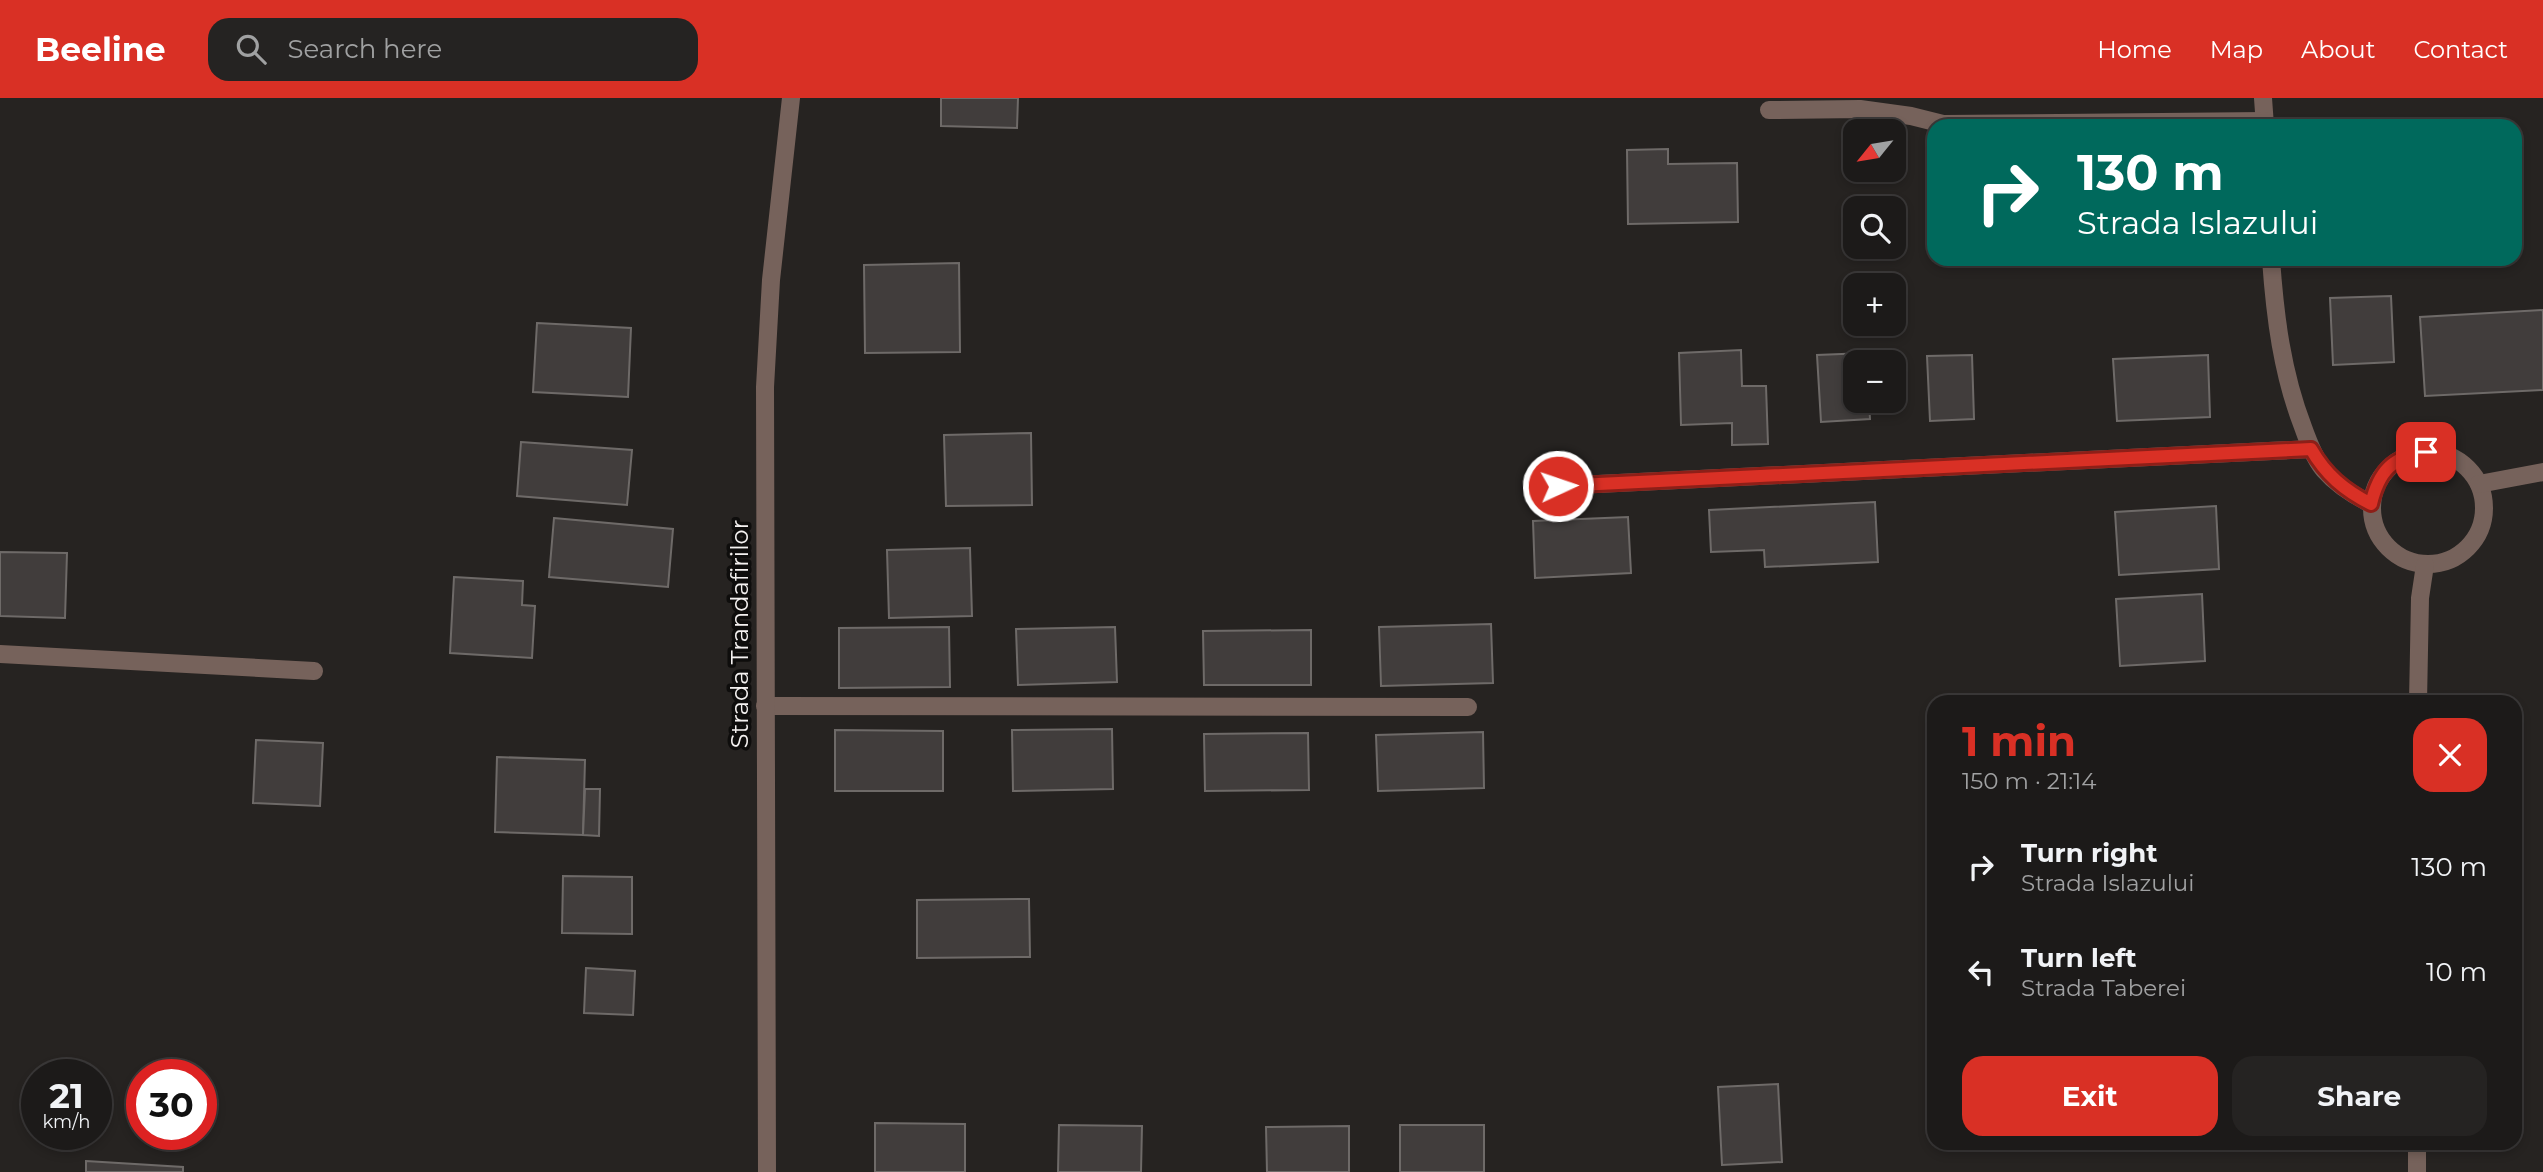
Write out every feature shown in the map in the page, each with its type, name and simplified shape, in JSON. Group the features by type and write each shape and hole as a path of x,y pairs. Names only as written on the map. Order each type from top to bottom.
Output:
{"street":[{"name":"Strada Trandafirilor","path":"767,1172 765,387 771,280 791,98"},
{"path":"2263,98 2265,119"},
{"path":"1769,110 1860,109 1927,120"},
{"path":"2272,266 2282,359 2311,449 2323,469 2338,484 2371,504"},
{"path":"1558,486 2311,449"},
{"path":"2409,454 2442,454 2457,460 2470,470 2479,484 2484,500 2484,517 2474,540 2457,557 2442,563 2425,565 2396,556 2385,546 2374,526 2371,504 2375,488 2382,474 2409,454"},
{"path":"2479,484 2543,471"},
{"path":"2417,695 2420,597 2425,565"},
{"path":"0,654 314,671"},
{"path":"765,706 1468,707"},
{"path":"2417,1150 2417,1172"}],"building":[{"path":"941,98 1018,98 1017,128 941,126"},
{"path":"1668,149 1668,164 1737,163 1738,222 1628,224 1627,150"},
{"path":"959,263 960,352 865,353 864,265"},
{"path":"2391,296 2394,362 2333,365 2330,298"},
{"path":"2543,310 2543,390 2425,396 2420,317"},
{"path":"537,323 631,328 628,397 533,392"},
{"path":"1741,350 1742,386 1766,386 1768,444 1732,445 1732,423 1681,425 1679,353"},
{"path":"1843,354 1843,413 1870,413 1870,419 1821,422 1817,355"},
{"path":"1972,355 1974,419 1930,421 1927,356"},
{"path":"2208,355 2210,417 2117,421 2113,359"},
{"path":"1031,433 1032,505 946,506 944,435"},
{"path":"521,442 632,450 627,505 517,496"},
{"path":"1875,502 1878,562 1765,567 1764,550 1711,552 1709,510"},
{"path":"2216,506 2219,569 2119,575 2115,512"},
{"path":"1628,517 1631,573 1535,578 1533,521"},
{"path":"554,518 673,529 668,587 549,577"},
{"path":"970,548 972,616 889,618 887,550"},
{"path":"0,552 67,553 65,618 0,616"},
{"path":"454,577 523,581 522,605 535,606 532,658 450,653"},
{"path":"2202,594 2205,661 2120,666 2116,599"},
{"path":"1491,624 1493,683 1381,686 1379,627"},
{"path":"949,627 950,687 839,688 839,628"},
{"path":"1115,627 1117,682 1018,685 1016,629"},
{"path":"1311,630 1311,685 1204,685 1203,631"},
{"path":"1112,729 1113,789 1013,791 1012,730"},
{"path":"835,730 943,731 943,791 835,791"},
{"path":"1483,732 1484,788 1378,791 1376,735"},
{"path":"1308,733 1309,790 1205,791 1204,734"},
{"path":"256,740 323,743 320,806 253,803"},
{"path":"497,757 585,760 583,835 495,832"},
{"path":"585,789 600,789 599,836 583,835"},
{"path":"563,876 632,877 632,934 562,933"},
{"path":"1029,899 1030,957 917,958 917,900"},
{"path":"586,968 635,971 633,1015 584,1013"},
{"path":"1778,1084 1782,1162 1722,1165 1718,1087"},
{"path":"875,1123 965,1124 965,1172 875,1172"},
{"path":"1059,1125 1142,1126 1141,1172 1058,1172"},
{"path":"1400,1125 1484,1125 1484,1172 1400,1172"},
{"path":"1349,1126 1349,1172 1267,1172 1266,1127"},
{"path":"86,1161 183,1167 183,1172 86,1172"}],"route":[{"path":"1558,486 2311,449 2323,469 2338,484 2371,504 2382,474 2409,454 2426,452"}]}
